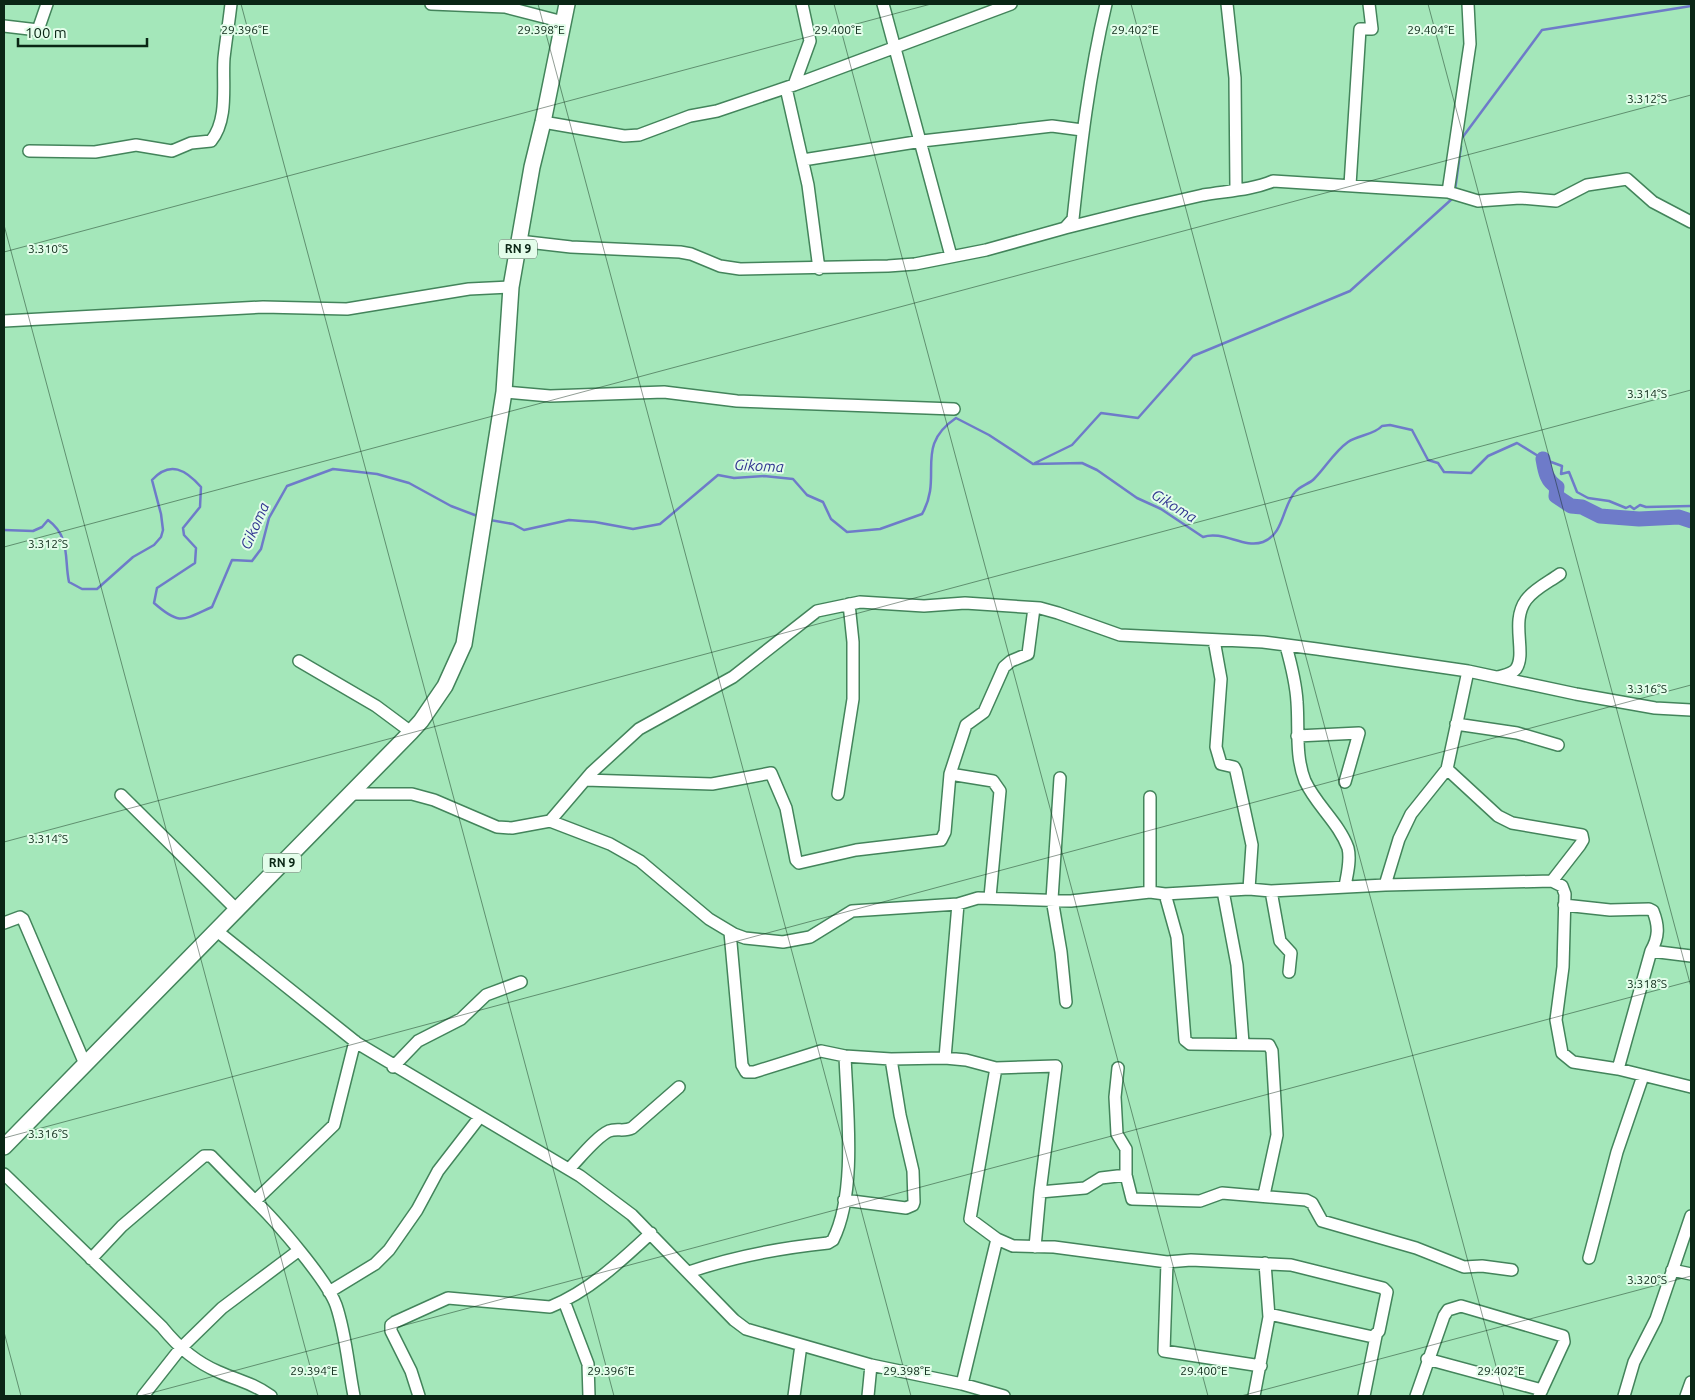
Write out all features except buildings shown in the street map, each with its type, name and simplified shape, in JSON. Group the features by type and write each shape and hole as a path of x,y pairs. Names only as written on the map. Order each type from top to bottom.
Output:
{"main road":[{"name":"RN 9","path":"6,1141 86,1064 421,722 444,686 464,644 504,392 511,287 532,167 543,122 566,4"}],"street":[{"path":"4,26 38,30 47,4"},
{"path":"29,152 95,152 136,145 172,151 191,143 211,140 219,127 224,60 231,4"},
{"path":"431,4 505,7 563,22"},
{"path":"802,4 810,41 790,87 819,269"},
{"path":"884,4 922,141 951,256"},
{"path":"543,122 632,137 690,116 717,111 790,87 1011,4"},
{"path":"1065,228 1073,219 1082,130 1092,65 1106,4"},
{"path":"1227,4 1235,78 1236,189"},
{"path":"1350,185 1360,29 1372,29 1369,4"},
{"path":"1448,192 1470,44 1468,4"},
{"path":"803,160 922,141 1052,126 1082,130"},
{"path":"519,241 570,247 680,252 691,254 720,266 740,269 819,269 908,264 986,250 1065,228 1236,189 1259,187 1273,181 1448,192 1478,200 1520,198 1556,201 1587,185 1627,179 1653,202 1691,222"},
{"path":"4,321 263,307 347,309 469,289 511,287"},
{"path":"504,392 550,396 664,392 737,401 954,409"},
{"path":"1496,677 1514,671 1517,667 1519,657 1517,624 1526,600 1560,574"},
{"path":"550,821 585,780 639,729 733,678 818,611 849,604 872,602 924,606 965,603 1034,608 1058,612 1120,635 1286,646 1468,671 1655,708 1691,710"},
{"path":"838,794 853,699 853,642 849,604"},
{"path":"585,780 712,784 771,773 786,808 796,860 799,863 856,850 940,840 945,832 950,774 966,724 984,712 1004,666 1028,654 1034,608"},
{"path":"1214,640 1220,679 1216,747 1221,764 1234,767 1236,771 1252,845 1250,889"},
{"path":"1286,646 1297,701 1297,736 1301,766 1305,779 1348,849 1349,858 1345,886"},
{"path":"299,662 376,706 411,732"},
{"path":"1385,885 1399,839 1411,814 1447,769 1468,671"},
{"path":"1456,724 1517,733 1558,745"},
{"path":"1297,736 1359,733 1345,782"},
{"path":"1447,769 1498,816 1512,823 1582,835 1583,840 1580,845 1552,881"},
{"path":"950,774 993,781 998,787 990,897"},
{"path":"1060,778 1052,900 1061,952 1066,1002"},
{"path":"350,794 412,794 434,800 497,827 512,828 550,821 610,844 640,861 709,919 730,932 745,938 783,942 799,941 810,937 852,910 958,904 978,898 990,897 1071,901 1150,892 1165,894 1250,889 1270,891 1345,886 1552,881 1562,886 1565,894 1562,967 1556,1020 1558,1042 1562,1052 1573,1062 1618,1070 1691,1087"},
{"path":"121,795 237,910"},
{"path":"1150,797 1150,892"},
{"path":"1223,891 1238,965 1244,1043"},
{"path":"1270,891 1280,941 1291,953 1289,972"},
{"path":"1165,894 1177,937 1185,1040 1190,1044 1244,1043 1269,1045 1272,1051 1277,1135 1264,1195"},
{"path":"945,1058 958,904"},
{"path":"1564,905 1610,910 1649,909 1653,911 1658,930 1657,940 1651,951 1618,1070"},
{"path":"4,923 20,917 23,919 86,1064"},
{"path":"217,931 355,1041 479,1118 569,1169 632,1215 734,1320 746,1329 871,1365 962,1384 1004,1396"},
{"path":"730,932 744,1070 754,1072 828,1050 844,1056 966,1060 996,1068 1056,1066 1035,1247"},
{"path":"1651,951 1691,956"},
{"path":"393,1066 418,1041 461,1019 486,995 521,982"},
{"path":"255,1202 334,1126 355,1041"},
{"path":"689,1272 728,1258 830,1242 835,1236 844,1200 847,1125 844,1056"},
{"path":"844,1200 906,1208 913,1205 914,1202 913,1171 900,1115 891,1059"},
{"path":"996,1068 989,1096 970,1220 997,1239 1013,1246 1054,1247 1168,1262 1191,1260 1265,1263 1304,1268 1383,1288 1387,1297 1376,1336 1364,1396"},
{"path":"1118,1068 1115,1097 1118,1134 1126,1149 1126,1175 1130,1197 1137,1200 1200,1202 1222,1193 1306,1200 1312,1202 1322,1221 1416,1248 1454,1264 1512,1270"},
{"path":"1589,1258 1617,1152 1643,1076"},
{"path":"569,1169 605,1134 615,1130 626,1131 632,1128 679,1087"},
{"path":"329,1292 375,1264 389,1250 417,1210 438,1171 479,1118"},
{"path":"91,1259 122,1226 204,1156 211,1156 298,1251 329,1292 341,1325 354,1396"},
{"path":"4,1174 162,1327 180,1349 206,1366 255,1385 271,1396"},
{"path":"1040,1192 1076,1190 1085,1188 1101,1178 1126,1175"},
{"path":"1624,1396 1634,1362 1656,1319 1691,1216"},
{"path":"419,1396 411,1370 390,1331 391,1325 395,1322 448,1298 542,1308 564,1301 618,1263 651,1233"},
{"path":"962,1384 997,1239"},
{"path":"143,1396 180,1349 222,1308 298,1251"},
{"path":"1168,1262 1164,1351 1261,1366"},
{"path":"1254,1396 1269,1314 1265,1263"},
{"path":"1672,1270 1691,1274"},
{"path":"564,1301 588,1364 589,1396"},
{"path":"1416,1396 1427,1359 1448,1310 1461,1306 1563,1336 1564,1342 1540,1393 1427,1359"},
{"path":"1269,1314 1366,1337 1376,1336"},
{"path":"794,1396 801,1345"},
{"path":"868,1396 871,1365"},
{"path":"1686,1396 1691,1382"}],"waterway":[{"path":"1462,138 1542,30 1691,6"},
{"path":"1455,190 1461,146"},
{"path":"1035,463 1072,445 1101,413 1138,418 1193,356 1350,291 1453,198"},
{"name":"Gikoma","path":"490,520 513,524 524,530 569,520 595,522 633,529 660,524 718,475 734,478 764,476 793,479 807,495 823,502 831,519 847,532 880,529 922,514 931,487 932,451 943,429 956,418 989,435 1033,464 1082,463 1097,470 1137,498 1161,509 1203,537 1211,535 1256,544 1270,538 1275,533 1295,492 1314,479 1343,446 1382,426 1390,425 1412,430 1428,460 1438,463 1444,472 1471,473 1488,456 1517,443 1543,459 1562,466 1561,474 1569,472 1577,492 1588,498 1609,501 1626,508 1630,506 1634,509 1640,505 1646,507 1691,506"},
{"path":"1543,459 1548,478 1557,487 1556,496 1571,506 1582,507 1600,516 1639,519 1679,517 1691,521"},
{"name":"Gikoma","path":"4,530 33,531 42,527 48,520 55,527 63,541 69,582 82,589 97,589 133,557 154,545 161,537 163,530 161,514 152,480 165,470 171,469 184,472 201,487 200,507 183,528 184,535 196,548 195,563 157,588 154,603 176,618 188,618 212,607 232,560 252,561 261,549 269,518 287,486 333,469 377,474 409,483 451,506 480,517"}]}
